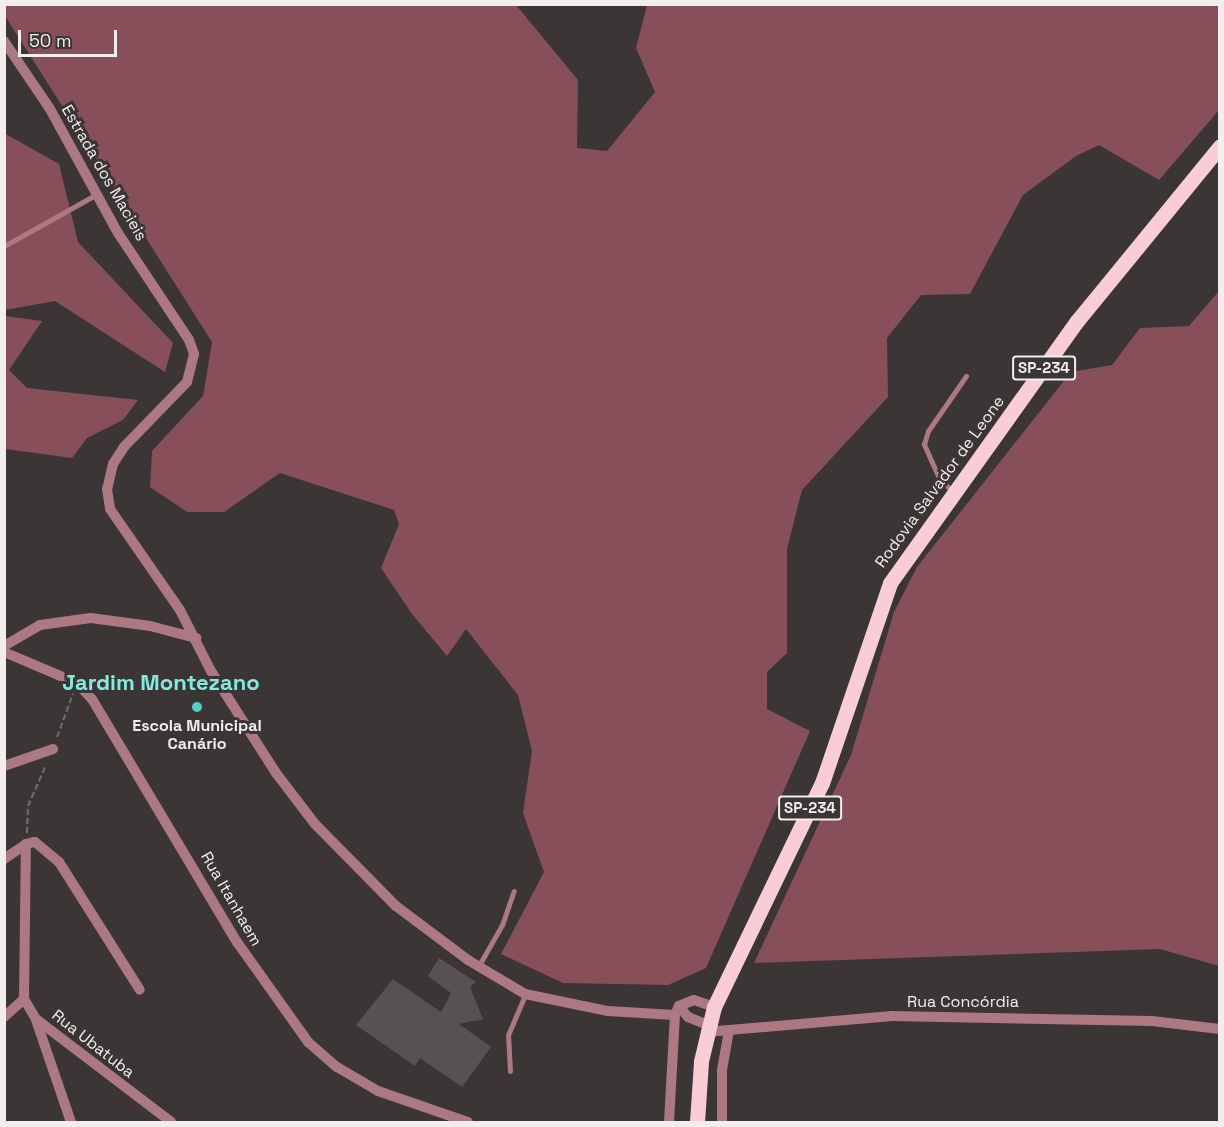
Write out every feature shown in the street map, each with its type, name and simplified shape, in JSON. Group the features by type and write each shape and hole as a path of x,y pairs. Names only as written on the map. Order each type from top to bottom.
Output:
{"main road":[{"name":"Rodovia Salvador de Leone","path":"697,1122 697,1086 707,1029 714,1007 822,783 881,600 904,559 1113,274 1220,146"}],"street":[{"name":"Estrada dos Macieis","path":"4,41 50,109 118,233 178,318 194,354 193,370 176,396 117,456 107,489 110,509 195,638 244,723 315,824 396,906 478,967 525,994 608,1011 677,1010 694,1000 714,1007"},
{"path":"4,646 40,625 91,618 150,626 195,638"},
{"name":"Rua Itanhaem","path":"4,651 77,683 92,699 237,942 308,1042 338,1067 378,1091 468,1122"},
{"path":"4,766 53,749"},
{"path":"4,859 26,844 42,844 59,862 140,990"},
{"path":"4,1017 24,999 26,844"},
{"name":"Rua Ubatuba","path":"24,999 36,1019 171,1122"},
{"path":"669,1122 677,1010 707,1029"},
{"name":"Rua Concórdia","path":"707,1029 729,1031 801,1021 892,1016 1142,1020 1220,1029"},
{"path":"36,1019 71,1122"},
{"path":"722,1122 722,1070 729,1031"}],"lane":[{"path":"4,246 98,194"},
{"path":"954,493 939,478 924,444 966,376"},
{"path":"478,967 502,925 514,891"},
{"path":"510,1071 508,1035 525,994"}],"shaded area":[{"path":"5,4 516,5 578,80 577,148 607,151 655,92 636,48 647,5 1219,5 1219,110 1159,180 1099,145 1076,156 1023,195 970,294 921,295 887,338 888,397 802,490 787,549 787,653 767,672 767,709 810,731 706,968 668,985 563,983 501,954 544,872 523,813 532,751 518,695 466,629 447,656 412,614 381,568 399,524 394,510 280,473 224,512 187,512 150,487 152,451 203,396 212,342 5,16"},
{"path":"4,133 59,164 78,242 173,343 165,372 55,301 5,310"},
{"path":"1219,291 1219,966 1160,949 754,963 851,755 894,612 917,567 1071,372 1112,365 1140,328 1189,326"},
{"path":"5,316 42,321 9,370 27,388 138,400 123,420 87,438 72,458 5,449"}],"building":[{"path":"439,958 476,982 470,987 483,1019 459,1024 491,1047 462,1087 420,1058 415,1066 356,1025 393,979 441,1012 451,993 428,976"}],"place":[{"name":"Escola Municipal Canário","path":"197,707"}],"district":[{"name":"Jardim Montezano","path":"161,683"}]}
